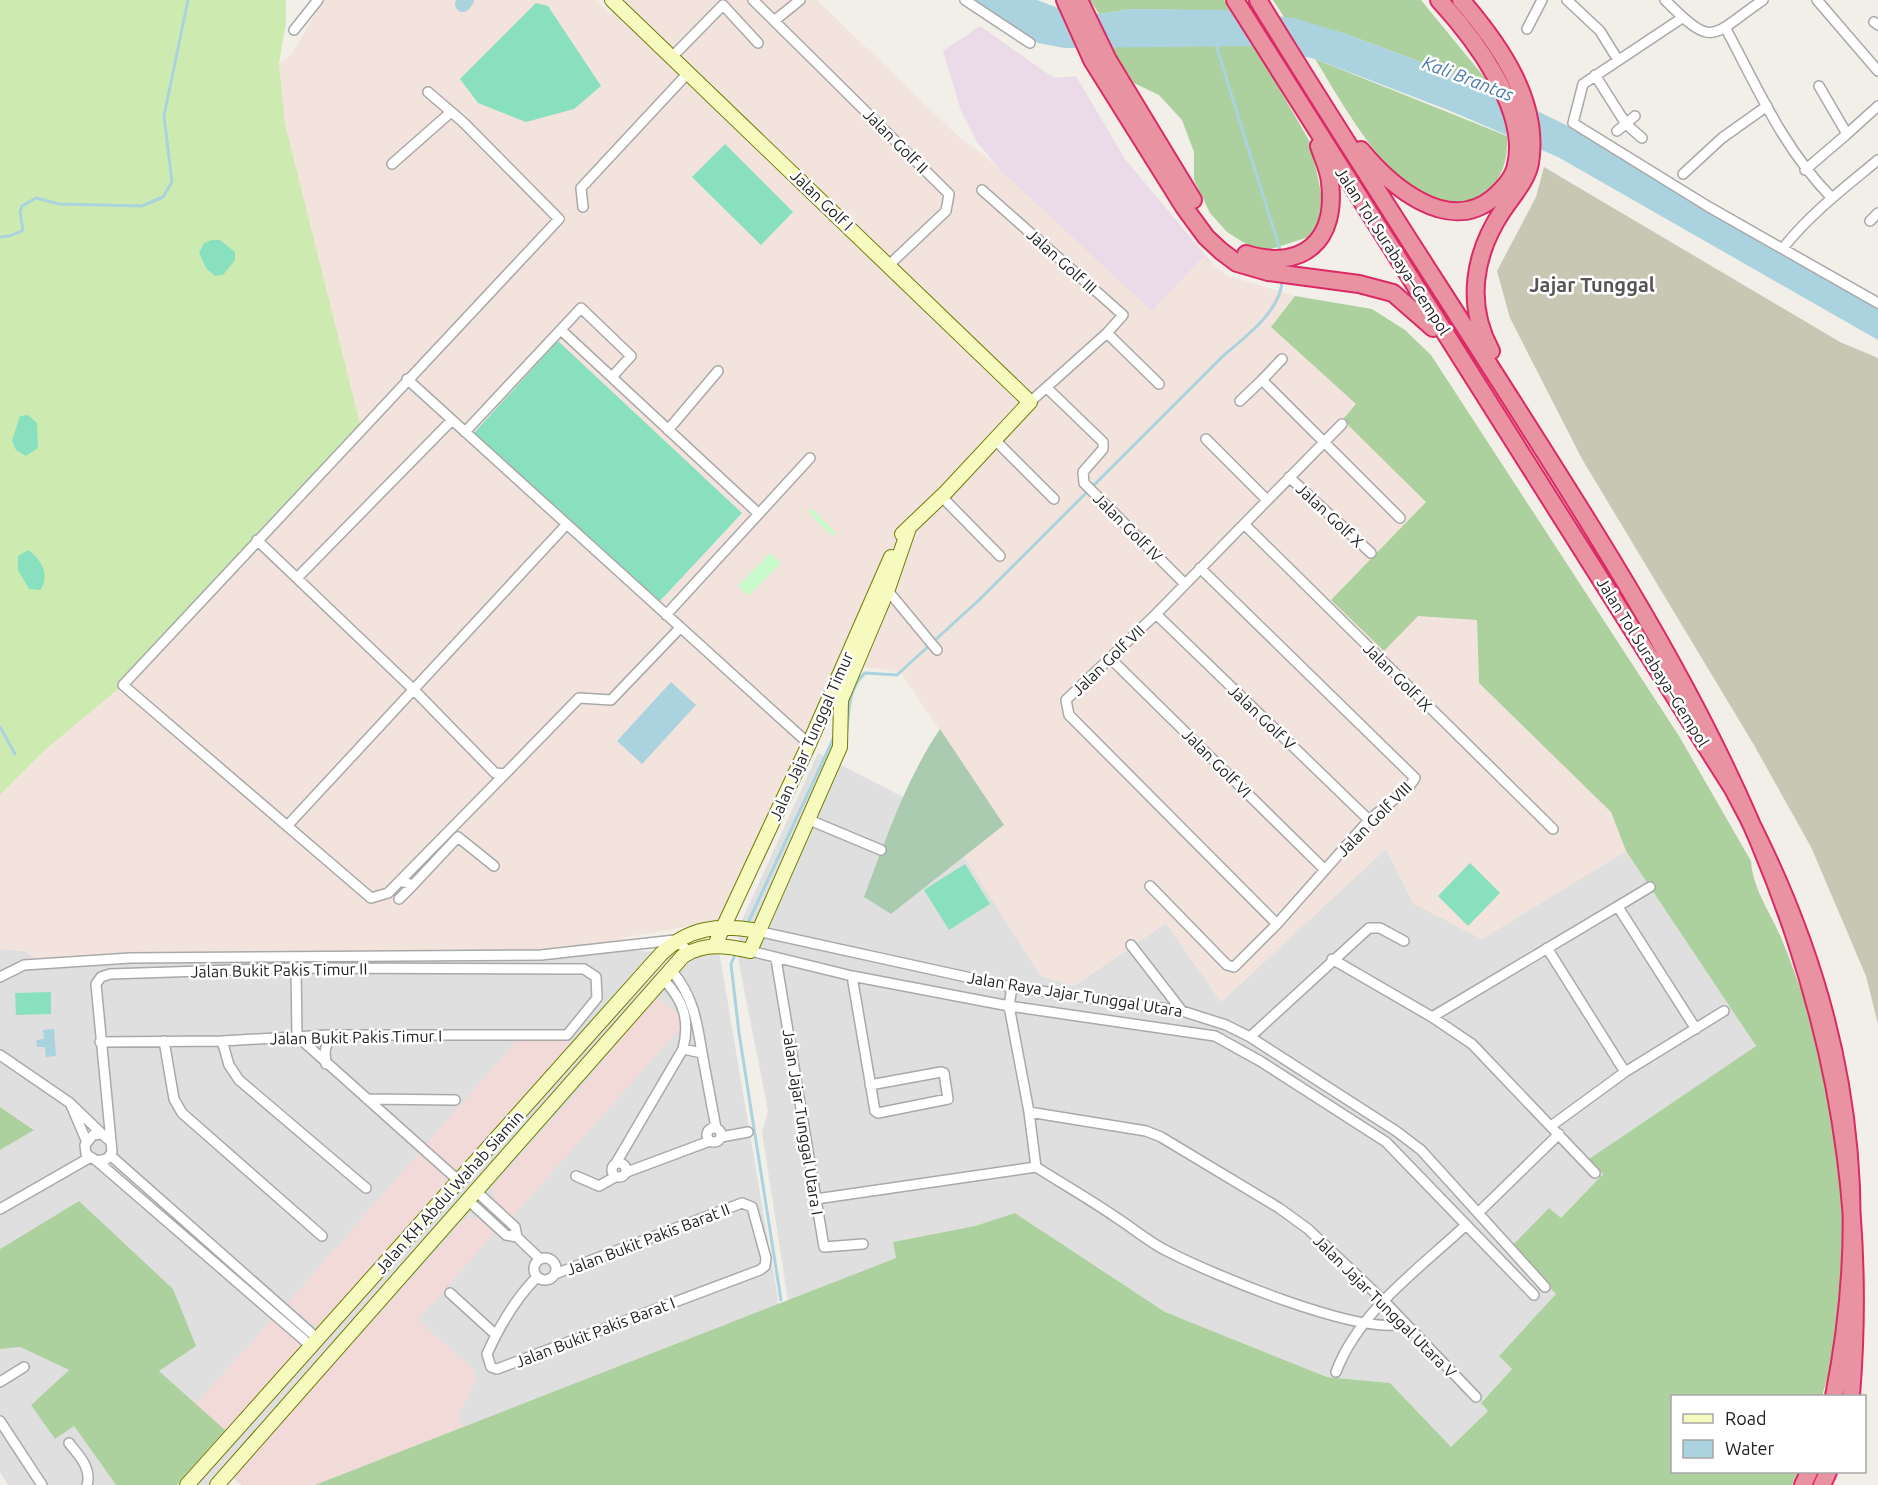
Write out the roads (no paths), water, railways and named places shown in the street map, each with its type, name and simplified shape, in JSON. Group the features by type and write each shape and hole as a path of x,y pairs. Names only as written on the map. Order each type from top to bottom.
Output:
{"highway":[{"path":"1065,0 1184,207 1206,237 1237,263 1291,266 1393,293 1416,310 1447,343 1499,418"},
{"path":"1079,0 1100,60"},
{"name":"Jalan Tol Surabaya–Gempol","path":"1235,0 1732,789 1781,884 1813,969 1838,1048 1857,1162 1856,1268 1844,1357 1834,1395"},
{"name":"Jalan Tol Surabaya–Gempol","path":"1258,0 1318,99 1534,434 1719,735 1772,828"},
{"path":"1439,0 1483,54 1502,86 1511,111 1523,164 1525,176 1490,228 1481,253 1475,279 1475,306 1484,339 1534,434"},
{"path":"1318,99 1370,160 1400,189 1422,202 1447,210 1469,210 1486,204 1500,192 1523,164 1532,135 1520,91 1497,43 1461,0"},
{"path":"1291,266 1300,255 1323,237 1331,207 1330,180 1308,119"},
{"path":"1851,1395 1870,1302"}],"main road":[{"name":"Jalan Golf I","path":"617,2 1030,402"},
{"name":"Jalan Jajar Tunggal Timur","path":"747,950 840,747 842,700 903,531 942,497 1030,402"},
{"name":"Jalan Jajar Tunggal Timur","path":"717,945 884,586"},
{"name":"Jalan Raya Jajar Tunggal Utara","path":"725,926 755,930"},
{"path":"675,940 725,926"},
{"name":"Jalan KH Abdul Wahab Siamin","path":"187,1485 675,940"},
{"name":"Jalan Raya Jajar Tunggal Utara","path":"717,945 747,950"},
{"path":"690,952 717,945"},
{"name":"Jalan KH Abdul Wahab Siamin","path":"217,1485 690,952"},
{"path":"513,1121 518,1130 528,1134"},
{"path":"495,1142 506,1145 510,1155"},
{"path":"298,1360 315,1374"}],"street":[{"path":"294,30 318,0"},
{"name":"Jalan Golf II","path":"753,0 949,194 946,211 889,265"},
{"path":"774,21 800,0"},
{"path":"965,0 1030,43"},
{"path":"1527,28 1542,0"},
{"path":"1567,0 1600,31 1618,60"},
{"path":"1665,0 1682,18 1704,33 1716,33 1763,0"},
{"path":"1817,0 1878,71"},
{"path":"672,57 721,3 758,43"},
{"path":"1682,18 1582,86 1573,123 1618,153 1878,302"},
{"path":"1725,27 1767,106 1805,170 1831,197"},
{"path":"583,207 581,188 688,73"},
{"path":"1595,75 1626,124 1642,138"},
{"path":"1819,86 1847,134"},
{"path":"429,92 559,219 123,685 371,898 388,893 579,698 611,700 680,628"},
{"path":"1683,174 1722,138 1767,106"},
{"path":"1805,170 1878,106"},
{"path":"392,164 451,112"},
{"path":"1617,131 1635,116"},
{"path":"1783,248 1804,222 1831,197 1878,160"},
{"name":"Jalan Golf III","path":"982,190 1123,315 1107,333 1030,402"},
{"path":"1870,221 1878,213"},
{"path":"465,432 581,308 631,356 612,377"},
{"path":"561,330 759,514"},
{"path":"1107,333 1159,384"},
{"path":"1240,401 1282,359"},
{"path":"668,430 718,370"},
{"path":"407,379 809,744"},
{"path":"1262,380 1400,518"},
{"name":"Jalan Golf IV","path":"1047,388 1103,442 1103,449 1083,472 1084,483 1185,584"},
{"path":"297,578 452,420"},
{"name":"Jalan Golf VII","path":"1277,924 1069,715 1066,700 1156,614 1342,424"},
{"path":"1206,439 1267,501"},
{"path":"994,440 1054,499"},
{"path":"666,615 810,458"},
{"name":"Jalan Golf X","path":"1289,477 1371,554"},
{"path":"942,497 1000,556"},
{"path":"288,825 567,524"},
{"name":"Jalan Golf IX","path":"1244,524 1553,829"},
{"path":"257,540 414,690 495,773 505,774"},
{"name":"Jalan Golf VIII","path":"1150,886 1231,967 1277,924 1369,820 1409,787 1414,780 1414,775 1200,568"},
{"path":"884,586 937,650"},
{"name":"Jalan Golf V","path":"1156,614 1369,820"},
{"name":"Jalan Golf VI","path":"1110,658 1324,869"},
{"path":"807,819 881,850"},
{"path":"399,899 458,837 494,866"},
{"path":"400,881 413,885"},
{"path":"1432,1017 1650,887"},
{"path":"1618,907 1696,1029"},
{"path":"1250,1037 1332,959 1374,927 1385,930 1404,941"},
{"name":"Jalan Raya Jajar Tunggal Utara","path":"755,930 1012,987 1182,1011 1217,1022 1250,1037 1396,1131 1421,1150 1545,1287"},
{"path":"0,977 24,965 130,958 541,955 675,940 690,952"},
{"path":"1131,945 1182,1011"},
{"path":"1547,948 1625,1072"},
{"name":"Jalan Raya Jajar Tunggal Utara","path":"747,950 852,976 1009,1006 1215,1036 1260,1061 1386,1142 1534,1295"},
{"name":"Jalan Jajar Tunggal Utara I","path":"776,959 824,1247 863,1244"},
{"path":"1332,959 1432,1017 1472,1044 1595,1173"},
{"path":"296,968 297,1036 459,1181"},
{"name":"Jalan Bukit Pakis Timur II","path":"106,1137 96,984 101,977 110,974 296,968 584,969 596,977 598,994 595,1001"},
{"path":"615,1177 612,1172 616,1163 683,1049 687,1021 668,976"},
{"path":"576,1176 599,1186 615,1177 620,1178 627,1172 710,1141 718,1141 719,1133 693,1005 685,987 668,976"},
{"path":"852,976 870,1085 875,1111 878,1113 948,1099 944,1073 941,1072 870,1085"},
{"path":"1012,987 1009,1006 1029,1112 1036,1167"},
{"name":"Jalan Bukit Pakis Timur I","path":"100,1042 222,1041 329,1035 567,1035 595,1001"},
{"path":"1551,1126 1625,1072 1724,1011"},
{"path":"326,1064 325,1052 329,1035"},
{"path":"164,1041 174,1099 182,1113 322,1236"},
{"path":"222,1041 229,1065 239,1080 366,1188"},
{"path":"683,1049 702,1053"},
{"path":"0,1055 70,1103 106,1137 110,1155 274,1301 314,1343"},
{"path":"368,1099 455,1100"},
{"path":"70,1103 86,1140 84,1150 93,1160 268,1309 314,1343"},
{"name":"Jalan Jajar Tunggal Utara V","path":"1029,1112 1146,1131 1196,1156 1308,1229 1384,1301 1476,1398"},
{"path":"1386,1142 1396,1131"},
{"path":"719,1133 748,1132"},
{"path":"1478,1213 1559,1134"},
{"path":"86,1140 93,1135 106,1137"},
{"path":"0,1209 93,1160 110,1155"},
{"path":"616,1163 624,1164 627,1172"},
{"path":"816,1199 1036,1167 1167,1251 1310,1308 1363,1322 1394,1327 1405,1323"},
{"path":"473,1197 515,1227 517,1236 540,1259 552,1261 556,1267 555,1274 543,1280 537,1277 534,1267 540,1259"},
{"name":"Jalan Bukit Pakis Barat II","path":"555,1274 742,1203 752,1207 766,1258 765,1266"},
{"path":"1336,1372 1344,1350 1363,1322 1466,1225"},
{"name":"Jalan Bukit Pakis Barat I","path":"537,1277 521,1294 495,1334 487,1354 487,1361 491,1367 497,1369 760,1270 765,1266"},
{"path":"244,1288 250,1280"},
{"path":"450,1293 495,1334"},
{"path":"268,1309 274,1301"},
{"path":"0,1382 24,1367"},
{"path":"0,1421 42,1485"},
{"path":"69,1443 86,1466 89,1476 87,1485"}],"water":[{"path":"974,0 1037,0 1058,8 1099,14 1132,9 1224,10 1294,18 1343,33 1486,86 1568,126 1710,212 1878,305 1878,340 1558,157 1448,110 1315,59 1255,46 1064,48 1038,43"},
{"path":"671,682 696,705 642,764 617,741"},
{"path":"54,1029 56,1056 46,1057 45,1047 37,1047 36,1040 44,1039 43,1030"}],"waterway":[{"path":"0,237 10,236 23,230 20,212 22,206 36,198 59,204 142,206 163,197 172,182 164,116 188,0"},
{"name":"Kali Brantas","path":"463,4 466,0"},
{"path":"1215,42 1281,253"},
{"path":"844,731 847,730 853,692 865,673 897,675 980,599 1223,356 1260,323 1276,302 1282,280"},
{"path":"0,727 15,754"},
{"path":"747,925 835,735"},
{"path":"736,953 731,964 739,1033 781,1300"}],"district":[{"name":"Jajar Tunggal","path":"1592,285"}]}
